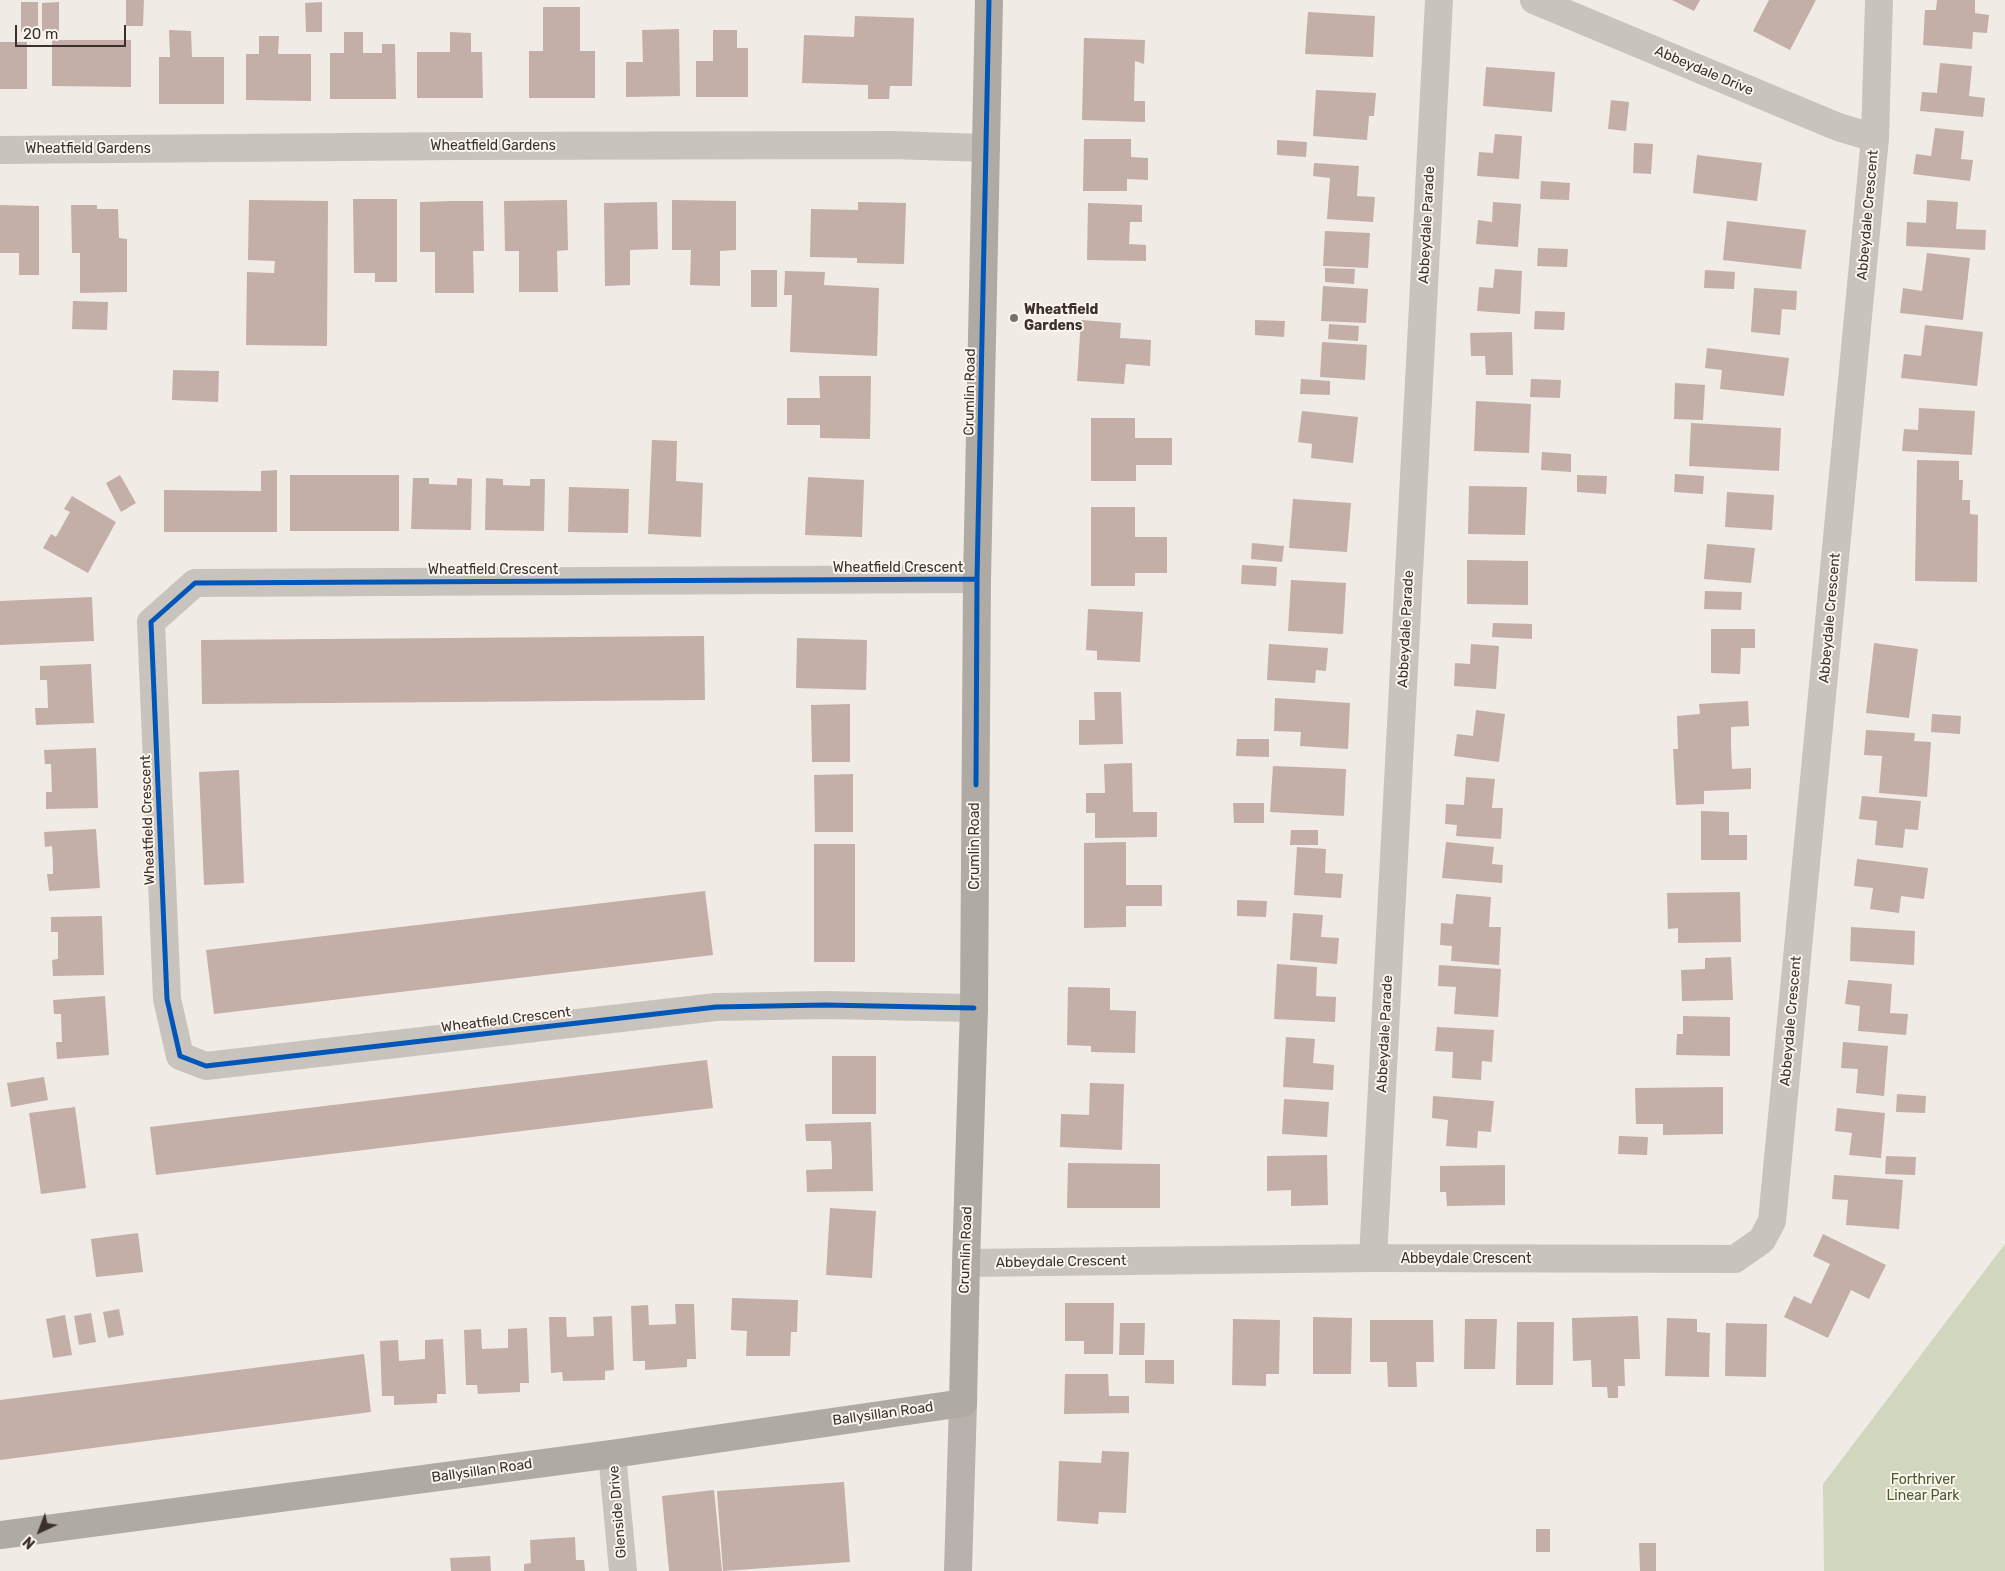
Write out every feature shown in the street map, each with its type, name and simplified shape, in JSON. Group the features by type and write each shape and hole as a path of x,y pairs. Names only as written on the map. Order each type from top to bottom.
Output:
{"highway":[{"name":"Crumlin Road","path":"963,1403 974,1008 976,579 989,0"},
{"name":"Ballysillan Road","path":"0,1535 612,1454 963,1403"}],"main road":[{"name":"Crumlin Road","path":"958,1571 963,1403"}],"street":[{"name":"Abbeydale Parade","path":"1373,1258 1439,0"},
{"name":"Abbeydale Drive","path":"1534,0 1838,127 1875,138"},
{"name":"Abbeydale Crescent","path":"966,1263 1373,1258 1735,1259 1762,1240 1772,1221 1875,138 1879,0"},
{"name":"Wheatfield Gardens","path":"0,150 842,145 986,148"},
{"name":"Wheatfield Crescent","path":"974,1008 825,1005 716,1007 206,1066 180,1056 167,999 150,622 195,583 976,579"},
{"name":"Glenside Drive","path":"612,1454 623,1571"}],"green space":[{"name":"Forthriver Linear Park","path":"2005,1244 2005,1571 1824,1571 1823,1484"}],"building":[{"path":"126,0 144,0 143,26 126,26"},
{"path":"1672,0 1700,0 1694,11"},
{"path":"1769,0 1816,0 1790,50 1753,31"},
{"path":"1937,0 1975,0 1975,13 1989,15 1987,33 1973,32 1972,49 1923,45 1925,10 1936,10"},
{"path":"21,2 38,2 38,31 21,32"},
{"path":"59,2 59,32 42,31 42,3"},
{"path":"322,2 322,32 306,32 305,3"},
{"path":"543,7 580,7 580,51 595,51 595,98 529,98 529,51 543,51"},
{"path":"1308,12 1375,16 1373,57 1305,54"},
{"path":"855,16 914,18 912,86 890,86 889,99 868,99 868,85 802,83 804,35 854,37"},
{"path":"679,29 680,96 626,97 626,62 643,62 642,30"},
{"path":"169,30 191,31 192,57 224,57 224,104 159,104 159,57 170,57"},
{"path":"713,30 737,30 737,48 748,48 748,97 696,97 696,61 713,61"},
{"path":"344,32 363,32 363,53 382,53 382,44 395,44 396,99 330,99 330,53 344,53"},
{"path":"450,32 471,33 471,52 482,52 483,98 417,98 417,52 450,52"},
{"path":"259,36 279,36 278,54 311,54 311,101 246,100 246,54 259,54"},
{"path":"1084,38 1145,40 1144,64 1135,61 1134,101 1145,101 1145,122 1082,120"},
{"path":"52,40 131,40 131,87 52,86"},
{"path":"0,42 27,42 27,89 0,89"},
{"path":"1940,63 1972,66 1969,96 1985,98 1983,117 1920,111 1922,92 1937,93"},
{"path":"1486,67 1555,72 1552,112 1483,106"},
{"path":"1316,90 1376,93 1374,116 1369,116 1367,140 1313,136"},
{"path":"1611,100 1629,102 1626,131 1608,129"},
{"path":"1935,128 1964,131 1961,159 1973,160 1970,181 1913,174 1916,154 1931,156"},
{"path":"1495,134 1522,136 1519,179 1477,176 1479,152 1493,153"},
{"path":"1084,139 1131,139 1131,157 1148,158 1148,180 1127,179 1127,191 1083,191"},
{"path":"1277,140 1307,142 1306,157 1277,155"},
{"path":"1634,143 1653,144 1651,174 1633,173"},
{"path":"1697,155 1762,163 1757,201 1693,193"},
{"path":"1314,163 1359,166 1357,196 1375,197 1373,222 1327,219 1330,178 1313,176"},
{"path":"1541,181 1570,183 1569,200 1540,199"},
{"path":"353,199 397,199 397,282 375,282 375,273 354,273"},
{"path":"249,200 328,201 327,346 246,345 247,272 274,273 275,261 248,260"},
{"path":"567,200 568,250 557,251 558,292 519,292 519,251 505,251 504,201"},
{"path":"672,200 736,201 736,250 720,251 720,286 690,285 691,250 672,250"},
{"path":"1927,200 1958,202 1956,229 1986,230 1985,250 1906,246 1907,222 1926,223"},
{"path":"483,201 484,251 473,251 474,293 435,293 435,252 420,252 420,202"},
{"path":"657,202 658,249 630,250 630,285 605,286 604,203"},
{"path":"858,202 906,203 904,264 857,263 857,258 810,257 811,209 858,210"},
{"path":"1493,202 1521,204 1518,247 1476,244 1478,220 1492,222"},
{"path":"1088,203 1142,205 1142,222 1130,222 1129,244 1146,245 1146,261 1087,260"},
{"path":"0,205 39,206 39,275 19,275 19,253 0,253"},
{"path":"71,205 97,205 97,209 118,209 119,238 127,239 127,292 80,293 80,253 72,253"},
{"path":"1727,221 1806,230 1801,269 1723,260"},
{"path":"1325,231 1370,233 1368,268 1323,266"},
{"path":"1538,248 1568,249 1567,267 1537,266"},
{"path":"1927,253 1970,258 1963,320 1900,313 1903,288 1922,291"},
{"path":"1325,268 1355,269 1354,284 1325,282"},
{"path":"1495,269 1522,271 1520,314 1477,311 1479,287 1493,288"},
{"path":"751,270 777,270 777,307 751,307"},
{"path":"1705,270 1735,272 1734,289 1704,288"},
{"path":"785,271 825,272 824,285 879,288 877,356 790,352 792,295 784,295"},
{"path":"1323,286 1368,289 1366,323 1321,321"},
{"path":"1754,288 1797,291 1796,310 1782,309 1780,335 1751,332"},
{"path":"73,301 108,302 107,330 72,329"},
{"path":"1535,311 1565,312 1564,330 1534,329"},
{"path":"1081,320 1121,323 1120,338 1151,340 1150,366 1126,364 1124,384 1077,381"},
{"path":"1255,320 1285,321 1284,337 1255,335"},
{"path":"1329,324 1359,326 1358,341 1328,339"},
{"path":"1925,325 1983,332 1977,386 1901,378 1904,354 1921,356"},
{"path":"1512,332 1513,375 1486,375 1485,356 1471,356 1470,333"},
{"path":"1322,342 1367,345 1365,380 1320,377"},
{"path":"1707,348 1789,358 1784,396 1720,389 1722,370 1705,368"},
{"path":"173,370 219,371 218,402 172,400"},
{"path":"819,376 871,376 870,439 820,438 820,425 787,425 787,398 820,398"},
{"path":"1301,379 1330,381 1330,395 1300,394"},
{"path":"1531,379 1561,380 1560,398 1530,397"},
{"path":"1675,383 1705,385 1703,420 1674,419"},
{"path":"1476,401 1531,404 1529,453 1474,451"},
{"path":"1919,408 1975,411 1972,455 1902,451 1904,429 1918,430"},
{"path":"1302,411 1358,417 1353,463 1311,458 1312,444 1298,442"},
{"path":"1091,418 1135,418 1135,438 1172,438 1172,465 1136,465 1136,481 1091,481"},
{"path":"1691,423 1781,428 1779,471 1689,466"},
{"path":"652,440 677,441 676,481 703,483 701,537 648,534"},
{"path":"1542,452 1571,454 1571,472 1541,470"},
{"path":"1917,460 1959,461 1959,480 1963,480 1962,500 1970,500 1970,514 1978,515 1977,582 1915,581"},
{"path":"277,470 277,532 164,532 164,490 261,491 261,471"},
{"path":"1675,474 1704,476 1703,494 1674,492"},
{"path":"120,475 136,503 121,512 106,483"},
{"path":"290,475 399,475 399,531 290,531"},
{"path":"1577,475 1607,476 1606,494 1577,492"},
{"path":"808,477 864,480 862,537 805,535"},
{"path":"413,478 429,478 429,484 457,485 457,478 472,479 471,530 411,529"},
{"path":"486,478 503,479 503,485 530,486 530,479 545,479 544,531 485,530"},
{"path":"1469,486 1527,487 1525,535 1468,534"},
{"path":"569,487 629,489 628,533 568,532"},
{"path":"1727,492 1774,495 1772,530 1725,527"},
{"path":"72,496 116,522 88,573 43,548 51,534 56,537 70,512 64,509"},
{"path":"1293,499 1351,503 1347,552 1289,548"},
{"path":"1091,507 1135,507 1135,537 1167,537 1167,573 1135,573 1135,586 1091,586"},
{"path":"1252,543 1284,546 1282,562 1251,559"},
{"path":"1707,544 1755,548 1751,583 1704,579"},
{"path":"1467,560 1528,561 1528,605 1467,604"},
{"path":"1242,565 1277,567 1276,586 1241,584"},
{"path":"1291,580 1346,583 1343,634 1288,631"},
{"path":"1705,591 1742,592 1741,610 1704,609"},
{"path":"92,597 94,641 0,645 0,601"},
{"path":"1088,609 1143,612 1140,662 1097,660 1097,651 1086,650"},
{"path":"1493,623 1532,624 1532,639 1492,637"},
{"path":"1711,629 1755,629 1755,648 1741,648 1740,674 1711,673"},
{"path":"704,636 705,700 202,704 201,640"},
{"path":"797,638 867,640 866,690 796,688"},
{"path":"1874,643 1918,649 1909,718 1866,713"},
{"path":"1269,644 1328,648 1326,671 1316,670 1315,683 1267,680"},
{"path":"1471,644 1499,646 1496,689 1454,686 1455,663 1470,664"},
{"path":"91,664 94,723 36,725 35,708 48,708 47,680 40,680 40,666"},
{"path":"1094,692 1121,692 1123,744 1079,745 1079,720 1095,720"},
{"path":"1275,698 1350,703 1348,749 1300,746 1301,732 1274,731"},
{"path":"1748,701 1749,726 1731,727 1731,746 1732,769 1751,768 1751,789 1704,791 1704,804 1676,805 1673,749 1678,749 1677,716 1700,714 1699,704"},
{"path":"850,704 850,762 812,762 811,705"},
{"path":"1476,710 1505,714 1499,762 1454,756 1457,734 1473,736"},
{"path":"1932,714 1961,716 1960,734 1931,732"},
{"path":"1866,730 1915,733 1914,741 1931,742 1927,797 1879,793 1882,756 1864,755"},
{"path":"1237,739 1269,739 1269,757 1236,756"},
{"path":"96,748 98,808 46,809 46,792 52,792 51,764 45,764 44,750"},
{"path":"1132,763 1133,812 1157,812 1157,837 1095,838 1095,813 1086,813 1086,793 1105,793 1104,764"},
{"path":"1273,766 1346,769 1344,816 1270,812"},
{"path":"239,770 244,883 204,885 199,772"},
{"path":"853,774 853,832 815,832 814,775"},
{"path":"1466,777 1495,779 1492,808 1503,808 1501,839 1456,836 1457,825 1445,824 1446,804 1464,805"},
{"path":"1862,796 1921,801 1918,830 1905,829 1903,848 1875,845 1877,821 1859,819"},
{"path":"1233,803 1264,803 1264,823 1234,823"},
{"path":"1701,811 1729,812 1729,835 1747,835 1747,860 1701,860"},
{"path":"96,829 100,888 49,891 47,874 53,874 52,846 45,847 44,832"},
{"path":"1291,830 1318,830 1318,845 1290,845"},
{"path":"1126,842 1126,885 1162,885 1162,906 1126,906 1126,927 1084,928 1084,843"},
{"path":"1446,842 1494,847 1492,864 1503,865 1502,883 1442,878"},
{"path":"814,844 855,844 855,962 814,962"},
{"path":"1297,847 1326,849 1325,873 1343,874 1341,898 1294,895"},
{"path":"1857,859 1928,868 1924,899 1901,896 1899,913 1870,909 1873,888 1854,886"},
{"path":"705,891 713,955 214,1014 206,950"},
{"path":"1740,892 1741,942 1678,943 1678,928 1668,929 1667,893"},
{"path":"1456,894 1491,897 1489,927 1501,927 1499,965 1451,961 1452,946 1440,945 1441,923 1453,924"},
{"path":"1237,900 1267,901 1266,917 1237,916"},
{"path":"1293,913 1323,915 1321,937 1339,938 1337,964 1290,960"},
{"path":"102,916 104,975 53,976 52,960 58,959 58,932 51,932 51,917"},
{"path":"1851,927 1915,931 1914,965 1850,961"},
{"path":"1731,957 1733,1000 1682,1001 1681,970 1705,969 1705,958"},
{"path":"1277,964 1317,967 1316,996 1336,997 1335,1022 1274,1019"},
{"path":"1439,965 1501,969 1498,1017 1454,1014 1456,987 1438,986"},
{"path":"1848,980 1892,984 1890,1013 1908,1014 1906,1035 1858,1031 1860,1006 1845,1004"},
{"path":"1068,987 1110,988 1110,1010 1136,1011 1135,1053 1091,1052 1091,1046 1067,1045"},
{"path":"105,996 109,1055 57,1059 56,1042 62,1042 61,1014 54,1014 53,1000"},
{"path":"1683,1016 1730,1017 1730,1056 1676,1055 1677,1034 1683,1034"},
{"path":"1437,1027 1494,1030 1492,1062 1482,1061 1481,1080 1452,1078 1453,1052 1435,1051"},
{"path":"1286,1037 1315,1039 1313,1063 1334,1065 1333,1090 1283,1087"},
{"path":"1843,1042 1888,1046 1884,1096 1856,1093 1858,1069 1841,1068"},
{"path":"832,1056 876,1056 876,1114 832,1114"},
{"path":"707,1060 713,1108 156,1175 150,1127"},
{"path":"44,1077 48,1100 11,1107 7,1083"},
{"path":"1090,1083 1124,1084 1122,1150 1060,1147 1061,1114 1089,1115"},
{"path":"1723,1087 1723,1134 1663,1135 1663,1124 1636,1124 1635,1088"},
{"path":"1897,1094 1926,1096 1925,1113 1896,1112"},
{"path":"1433,1096 1494,1101 1491,1132 1478,1131 1477,1148 1446,1146 1448,1120 1432,1118"},
{"path":"1284,1099 1329,1102 1327,1137 1282,1134"},
{"path":"75,1107 86,1188 41,1194 29,1113"},
{"path":"1837,1108 1885,1113 1881,1158 1849,1155 1852,1133 1835,1131"},
{"path":"871,1122 873,1191 807,1192 806,1170 832,1169 832,1157 831,1141 806,1141 805,1124"},
{"path":"1619,1136 1648,1137 1647,1155 1618,1154"},
{"path":"1327,1155 1328,1205 1291,1206 1291,1190 1267,1191 1267,1156"},
{"path":"1886,1156 1916,1157 1915,1175 1885,1174"},
{"path":"1068,1163 1160,1164 1160,1208 1067,1208"},
{"path":"1505,1165 1505,1205 1447,1206 1446,1192 1440,1192 1440,1166"},
{"path":"1834,1175 1903,1180 1899,1229 1846,1225 1848,1200 1832,1199"},
{"path":"830,1208 876,1211 872,1278 826,1275"},
{"path":"138,1233 143,1272 96,1277 91,1239"},
{"path":"1823,1234 1886,1265 1869,1299 1851,1290 1828,1338 1784,1317 1794,1296 1811,1304 1830,1264 1813,1256"},
{"path":"732,1298 798,1300 797,1332 791,1332 790,1356 746,1356 747,1331 731,1330"},
{"path":"1065,1303 1114,1303 1113,1354 1084,1354 1084,1341 1065,1341"},
{"path":"675,1304 694,1304 696,1359 687,1359 687,1367 645,1370 645,1361 633,1361 631,1306 648,1305 649,1325 676,1324"},
{"path":"119,1309 124,1335 108,1338 103,1312"},
{"path":"91,1313 96,1342 79,1345 74,1316"},
{"path":"65,1315 72,1355 53,1358 46,1319"},
{"path":"612,1316 614,1370 605,1371 605,1380 563,1381 562,1372 551,1373 549,1317 566,1317 567,1337 594,1336 593,1317"},
{"path":"1638,1316 1640,1359 1624,1359 1625,1386 1618,1386 1618,1398 1608,1398 1607,1387 1592,1387 1591,1360 1573,1361 1572,1318"},
{"path":"1313,1317 1352,1318 1351,1374 1313,1374"},
{"path":"1667,1318 1697,1319 1697,1332 1710,1333 1709,1377 1665,1376"},
{"path":"1233,1319 1280,1320 1279,1374 1266,1374 1266,1386 1232,1385"},
{"path":"1465,1319 1497,1319 1495,1369 1464,1369"},
{"path":"1370,1320 1433,1320 1434,1362 1416,1362 1417,1387 1388,1387 1387,1362 1370,1362"},
{"path":"1517,1322 1554,1322 1553,1385 1516,1385"},
{"path":"1120,1323 1145,1323 1144,1355 1119,1355"},
{"path":"1726,1323 1767,1324 1766,1377 1725,1376"},
{"path":"527,1328 529,1383 520,1383 520,1392 478,1394 477,1385 466,1385 464,1330 481,1329 482,1349 508,1348 508,1329"},
{"path":"443,1339 446,1394 437,1394 437,1403 394,1405 394,1396 382,1396 380,1341 398,1340 399,1361 425,1359 425,1340"},
{"path":"364,1354 371,1412 0,1460 0,1400"},
{"path":"1145,1360 1174,1360 1174,1384 1145,1383"},
{"path":"1065,1374 1108,1374 1109,1396 1129,1396 1129,1413 1064,1414"},
{"path":"1102,1451 1129,1452 1126,1513 1099,1512 1098,1524 1057,1521 1059,1461 1101,1463"},
{"path":"844,1482 850,1562 723,1571 717,1491"},
{"path":"714,1490 722,1571 669,1571 662,1496"},
{"path":"1536,1529 1550,1529 1550,1552 1536,1552"},
{"path":"575,1537 576,1560 584,1560 585,1571 524,1571 524,1564 531,1563 530,1540"},
{"path":"1639,1543 1656,1543 1656,1571 1640,1571"},
{"path":"490,1556 491,1571 451,1571 450,1558"}],"cycle path":[{"path":"976,785 977,579 989,0"},
{"path":"974,1008 825,1005 716,1007 206,1066 180,1056 167,999 151,622 195,583 977,579"}],"place":[{"name":"Wheatfield Gardens","path":"1014,318"}]}
